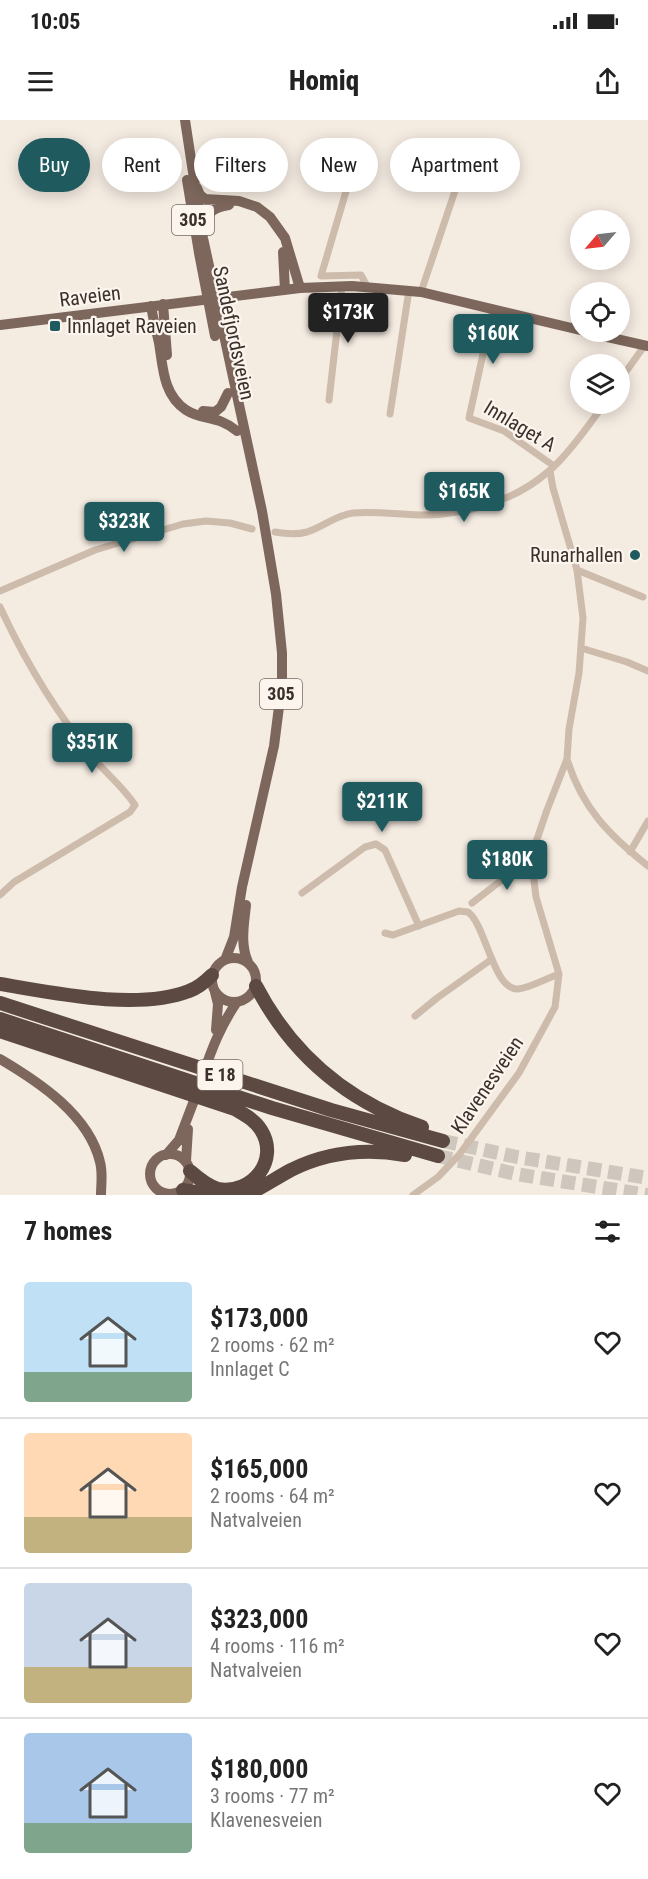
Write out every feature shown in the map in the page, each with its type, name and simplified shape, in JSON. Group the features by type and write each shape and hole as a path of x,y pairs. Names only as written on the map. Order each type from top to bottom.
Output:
{"highway":[{"path":"0,984 92,998 141,999 191,991 212,975"},
{"name":"E 18","path":"0,1003 331,1110 443,1138 381,1111 338,1085 302,1052 256,986"},
{"name":"E 18","path":"0,1019 437,1159 370,1150 342,1153 314,1160 246,1195"},
{"name":"E 18","path":"0,1031 224,1104 246,1115 260,1129 267,1146 266,1164 258,1177 243,1188 236,1190 217,1188 201,1181 188,1166"},
{"path":"179,1193 211,1195"}],"main road":[{"name":"Sandefjordsveien","path":"179,120 199,253 228,393 268,550"},
{"name":"Sandefjordsveien","path":"185,120 203,238 262,511 279,621 282,683 274,746 242,887 234,937 225,960"},
{"name":"305","path":"193,181 200,195 205,199 239,201 257,207 270,217 285,238 300,288"},
{"name":"305","path":"203,238 209,212 216,208 228,205 253,210 271,225 282,245 286,272 285,290"},
{"path":"285,290 367,286 415,291 570,328"},
{"name":"Raveien","path":"0,325 285,290"},
{"path":"164,304 167,356 176,393 191,407 206,412 215,412 221,407 228,393"},
{"path":"151,306 165,382 175,400 186,410 197,415 222,420 237,431"},
{"path":"630,341 646,345"},
{"name":"Sandefjordsveien","path":"248,963 244,954 243,936 254,836"},
{"path":"225,960 237,958 248,963"},
{"name":"305","path":"212,975 217,966 225,960"},
{"name":"305","path":"248,963 256,973 256,986"},
{"path":"212,975 219,1016 214,1042"},
{"path":"192,1107 186,1141 189,1181 179,1193 166,1194 155,1190 151,1169 178,1140 225,1018 237,1002 251,995 256,986"},
{"path":"215,991 222,998 237,1002"},
{"path":"0,1059 45,1090 86,1131 100,1161 101,1195"},
{"path":"166,1155 177,1155 188,1166"}],"street":[{"path":"346,192 321,276 361,275 367,286"},
{"path":"390,414 415,291 454,192"},
{"path":"329,400 342,286"},
{"name":"Innlaget A","path":"493,308 469,418 504,431 552,468"},
{"path":"630,367 646,345"},
{"path":"275,532 291,534 307,532 345,514 427,515 467,510 505,498 552,468 596,414"},
{"name":"Klavenesveien","path":"413,1195 451,1165 519,1073 555,1007 559,974 536,897 532,864 547,810 567,759 568,729 579,673 583,618 577,570 553,488 552,468"},
{"path":"0,591 95,550 183,524 206,521 230,523 252,529"},
{"path":"577,570 643,597"},
{"path":"0,607 16,641 56,706 95,760 129,795 135,805 130,812 14,882 0,895"},
{"path":"581,648 648,671"},
{"path":"567,759 579,792 590,809 614,838 648,866"},
{"path":"630,852 648,821"},
{"path":"302,893 365,847 376,844 385,850 419,926"},
{"path":"472,903 503,879 532,864"},
{"path":"385,933 393,935 459,911 468,912 478,922 502,979 513,988 522,988 559,974"},
{"path":"415,1016 436,998 492,959"}],"tunnel":[{"path":"443,1141 517,1157 648,1178"},
{"path":"438,1156 516,1174 648,1195"}],"place":[{"name":"Innlaget Raveien","path":"55,326"},
{"name":"Runarhallen","path":"635,555"}]}
